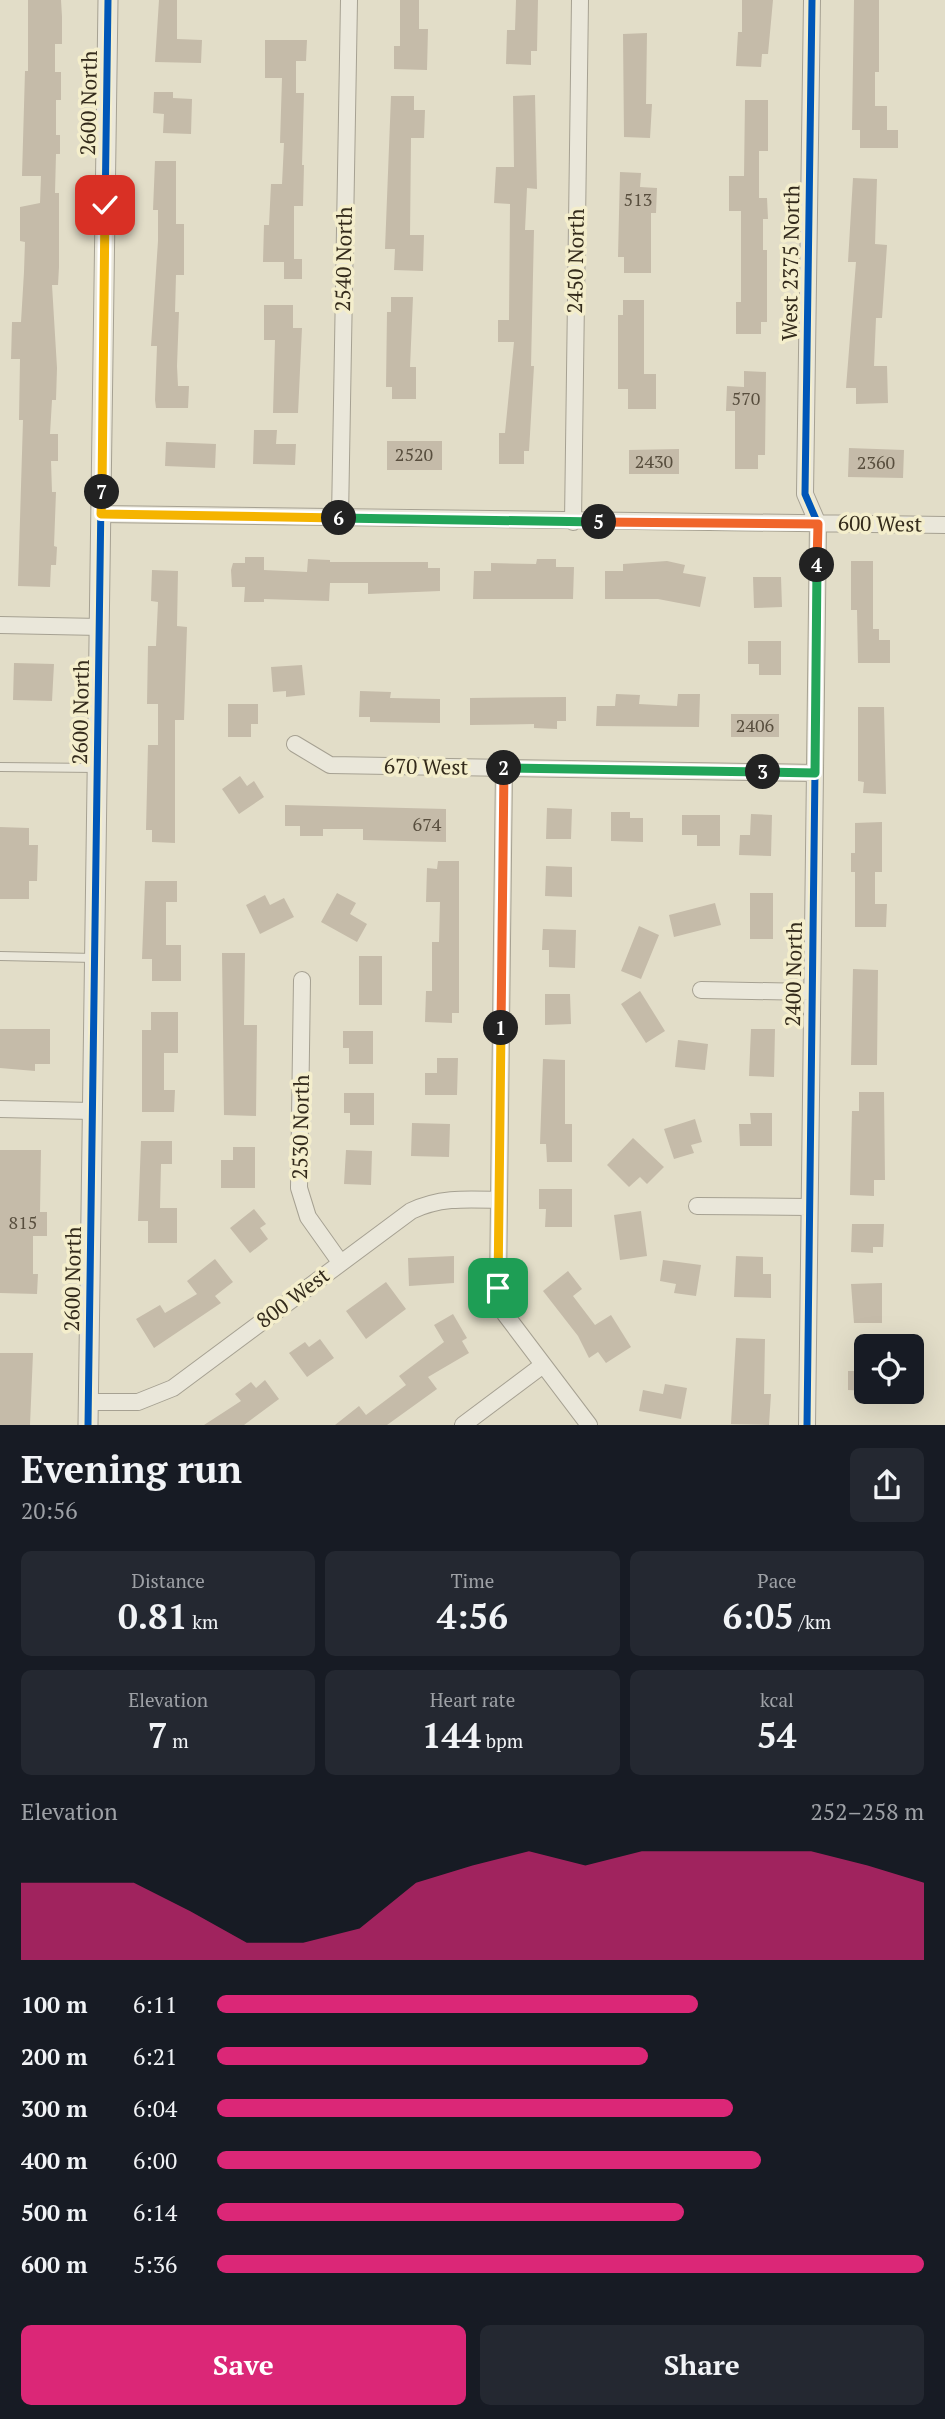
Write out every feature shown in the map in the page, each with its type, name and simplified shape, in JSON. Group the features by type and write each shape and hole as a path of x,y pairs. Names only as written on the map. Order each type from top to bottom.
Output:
{"street":[{"name":"2600 North","path":"88,1425 108,0"},
{"name":"2540 North","path":"340,518 348,0"},
{"name":"2450 North","path":"573,522 580,0"},
{"name":"West 2375 North","path":"812,0 805,494 818,524"},
{"name":"600 West","path":"101,514 945,525"},
{"name":"2400 North","path":"807,1425 818,524"},
{"path":"0,625 100,627"},
{"name":"670 West","path":"295,744 330,765 815,773"},
{"path":"504,768 498,1288 505,1314 589,1425"},
{"name":"2530 North","path":"302,980 299,1188 308,1217 340,1262"},
{"path":"701,990 811,992"},
{"path":"0,1109 92,1111"},
{"name":"800 West","path":"89,1402 138,1402 173,1388 340,1262 411,1211 429,1202 499,1200"},
{"path":"697,1206 808,1207"},
{"path":"463,1425 543,1365"}],"lane":[{"path":"0,767 97,768"},
{"path":"0,956 94,958"}],"building":[{"path":"28,0 61,0 62,17 62,44 55,44 55,72 61,72 61,100 56,100 56,135 60,135 60,154 56,154 55,193 59,193 59,267 58,285 52,285 57,368 56,400 52,400 50,434 58,434 58,461 51,461 52,492 56,492 54,546 57,547 56,565 51,565 50,587 18,586 23,420 19,420 20,359 11,359 12,322 21,322 25,242 20,241 20,207 40,203 41,176 22,176 25,71 28,71"},
{"path":"159,0 177,0 177,39 202,40 201,63 155,62"},
{"path":"400,0 419,0 419,29 428,29 427,70 394,69 394,46 400,46"},
{"path":"516,0 538,0 537,51 531,51 531,65 506,64 507,30 515,30"},
{"path":"742,0 773,0 768,54 762,54 761,67 736,66 738,32 742,32"},
{"path":"854,0 879,0 879,72 875,72 875,106 887,106 887,130 898,130 898,148 860,148 860,130 852,130"},
{"path":"647,33 646,104 652,104 650,138 624,137 623,34"},
{"path":"265,40 307,40 306,61 296,61 296,93 304,93 304,165 303,206 294,206 294,259 302,259 302,279 284,279 284,262 263,262 264,225 269,225 271,184 282,184 284,143 280,143 282,78 265,78"},
{"path":"154,92 173,92 173,98 192,99 191,134 163,133 164,114 153,113"},
{"path":"535,95 537,189 527,188 525,230 534,230 531,366 534,366 529,451 524,451 524,464 499,464 499,433 505,433 514,342 498,342 498,320 509,320 510,204 494,203 496,167 514,167 513,96"},
{"path":"391,96 414,96 414,110 425,110 424,138 411,138 410,235 424,235 423,271 394,270 395,249 385,249"},
{"path":"745,100 768,100 768,151 759,151 759,198 767,198 768,219 763,219 763,250 767,250 767,322 761,322 761,334 736,334 736,302 741,302 741,211 729,211 729,176 744,176"},
{"path":"155,161 176,161 176,224 184,224 184,275 176,275 175,312 179,312 177,366 178,386 189,386 188,408 156,408 157,346 151,346 158,241 158,210 153,210"},
{"path":"620,172 641,173 640,187 657,188 656,213 651,213 651,273 624,273 624,257 618,257"},
{"path":"853,178 877,179 875,244 887,245 882,318 876,318 874,366 887,366 888,403 856,404 856,388 846,388 856,262 848,262"},
{"path":"391,297 413,297 410,367 416,367 416,399 392,399 392,387 386,387 387,312 391,312"},
{"path":"623,300 644,300 644,374 656,374 656,409 628,409 628,389 618,389 618,315 623,315"},
{"path":"264,305 293,305 293,328 302,328 298,413 273,413 275,340 264,340"},
{"path":"744,371 766,372 765,455 758,455 758,469 735,469 735,411 726,411 727,386 744,387"},
{"path":"254,430 277,430 276,444 296,444 295,465 253,464"},
{"path":"387,441 442,441 442,470 387,470"},
{"path":"166,442 216,444 215,468 165,466"},
{"path":"849,448 904,450 903,478 848,477"},
{"path":"679,449 679,474 629,474 629,450"},
{"path":"245,557 264,557 264,570 307,572 308,559 330,562 428,562 428,568 440,568 440,591 368,594 368,583 330,583 329,601 264,599 264,602 244,602 245,587 232,587 231,570 233,563 245,563"},
{"path":"537,559 556,559 556,567 574,567 573,599 473,599 474,571 491,571 491,563 536,564"},
{"path":"667,561 685,565 683,573 706,577 700,607 658,599 605,599 605,571 623,571 623,564"},
{"path":"851,561 873,561 873,629 879,629 879,640 890,640 890,663 858,663 857,610 851,610"},
{"path":"152,570 178,571 177,626 187,627 184,720 175,720 175,843 152,842 152,830 146,830 148,745 158,745 158,704 147,704 148,646 156,646 158,602 151,601"},
{"path":"753,577 781,577 782,607 754,608"},
{"path":"748,641 781,641 781,675 759,675 759,664 748,664"},
{"path":"14,663 54,664 52,701 13,700"},
{"path":"302,665 305,695 286,697 286,691 273,692 271,667"},
{"path":"360,691 391,692 390,698 440,699 440,723 370,722 370,717 359,717"},
{"path":"616,694 640,695 639,704 677,706 678,694 700,694 699,727 596,726 597,706 615,706"},
{"path":"566,697 566,721 557,721 557,729 534,728 534,724 470,725 470,698"},
{"path":"228,704 258,704 258,724 251,724 251,737 228,737"},
{"path":"858,707 884,707 886,794 863,793 864,782 858,781"},
{"path":"731,714 779,714 779,737 731,737"},
{"path":"240,776 247,786 254,781 264,797 239,814 222,789"},
{"path":"285,805 446,809 446,842 363,840 363,829 323,829 323,836 300,836 300,826 285,826"},
{"path":"547,808 572,809 571,839 546,839"},
{"path":"611,812 630,812 630,818 643,818 643,842 611,841"},
{"path":"751,814 772,815 771,856 739,855 740,835 750,835"},
{"path":"682,815 720,815 720,846 697,846 697,835 682,835"},
{"path":"882,822 882,872 875,872 875,904 887,904 886,927 855,927 855,872 851,872 851,853 855,853 855,823"},
{"path":"0,827 29,828 29,845 38,845 37,881 29,881 29,899 0,899"},
{"path":"438,861 459,861 459,1013 452,1013 452,1023 425,1022 426,991 432,991 432,942 439,942 440,902 426,902 427,868 437,869"},
{"path":"546,866 572,867 572,897 545,896"},
{"path":"145,881 177,881 177,902 166,902 166,945 181,945 181,981 152,981 152,959 142,959"},
{"path":"337,893 356,903 350,914 367,924 357,942 321,922"},
{"path":"750,893 773,893 773,939 750,939"},
{"path":"265,895 270,905 284,898 294,917 260,934 246,905"},
{"path":"715,903 721,925 674,937 669,915"},
{"path":"639,926 659,935 641,979 621,971"},
{"path":"543,929 576,930 575,968 549,967 549,950 542,950"},
{"path":"222,953 245,953 244,1025 257,1025 256,1116 224,1115"},
{"path":"359,956 382,956 382,1005 359,1005"},
{"path":"853,969 878,970 877,1065 851,1065"},
{"path":"640,991 665,1031 646,1043 621,1004"},
{"path":"545,994 570,994 571,1024 545,1025"},
{"path":"151,1012 178,1012 178,1053 164,1053 164,1090 175,1090 174,1112 142,1112 142,1030 151,1030"},
{"path":"0,1029 50,1029 50,1064 35,1064 35,1071 0,1068"},
{"path":"751,1029 775,1029 774,1077 749,1076"},
{"path":"343,1031 373,1031 373,1064 349,1064 349,1048 343,1048"},
{"path":"678,1040 708,1044 705,1070 675,1067"},
{"path":"437,1058 458,1058 457,1095 425,1095 425,1073 437,1073"},
{"path":"543,1059 565,1060 565,1124 572,1124 572,1162 547,1162 546,1144 540,1144"},
{"path":"859,1092 884,1092 885,1180 874,1180 874,1196 850,1195 852,1111 859,1111"},
{"path":"344,1093 374,1093 374,1125 350,1125 350,1113 344,1113"},
{"path":"750,1113 772,1113 772,1146 740,1146 739,1124 751,1124"},
{"path":"695,1119 702,1142 691,1145 694,1153 674,1159 664,1129"},
{"path":"412,1123 450,1124 449,1157 411,1156"},
{"path":"633,1138 664,1167 647,1184 640,1177 629,1187 607,1165"},
{"path":"141,1141 172,1141 172,1164 161,1164 160,1208 177,1208 177,1243 148,1243 148,1221 138,1221"},
{"path":"233,1147 255,1147 255,1188 221,1188 221,1160 233,1160"},
{"path":"0,1150 41,1150 40,1212 47,1212 47,1236 33,1236 33,1274 38,1274 37,1294 0,1293"},
{"path":"346,1150 372,1151 371,1185 344,1184"},
{"path":"539,1189 572,1189 572,1227 545,1227 546,1209 539,1209"},
{"path":"254,1209 266,1224 260,1228 268,1239 250,1253 230,1228"},
{"path":"641,1211 647,1256 620,1260 614,1215"},
{"path":"852,1224 884,1224 883,1247 873,1247 873,1253 851,1252"},
{"path":"454,1256 454,1283 409,1286 408,1258"},
{"path":"736,1256 763,1257 763,1274 771,1274 771,1298 734,1297"},
{"path":"215,1259 233,1282 215,1296 221,1303 154,1348 136,1319 160,1305 165,1313 197,1294 187,1281"},
{"path":"663,1260 701,1265 696,1296 674,1293 676,1284 660,1281"},
{"path":"568,1271 582,1289 573,1296 595,1325 611,1315 631,1347 606,1363 598,1352 589,1358 578,1336 543,1291"},
{"path":"386,1282 406,1309 366,1339 346,1311"},
{"path":"882,1283 882,1323 854,1323 851,1284"},
{"path":"453,1314 467,1338 462,1341 469,1353 428,1377 437,1389 387,1425 335,1425 359,1406 366,1415 406,1385 399,1376 444,1342 434,1325"},
{"path":"736,1338 765,1339 764,1394 771,1394 769,1425 731,1424"},
{"path":"320,1339 334,1358 307,1377 289,1353 305,1342 309,1347"},
{"path":"0,1353 33,1353 30,1425 0,1425"},
{"path":"848,1371 854,1371 854,1390 848,1390"},
{"path":"265,1380 279,1399 244,1425 204,1425 241,1401 235,1394 251,1382 256,1388"},
{"path":"665,1384 687,1388 681,1419 639,1411 643,1390 663,1394"}],"cycle path":[{"path":"88,1425 108,0"},
{"path":"807,1425 818,524 805,494 812,0"}],"route":[{"path":"105,205 101,514 818,524 815,773 504,768 498,1288"}]}
